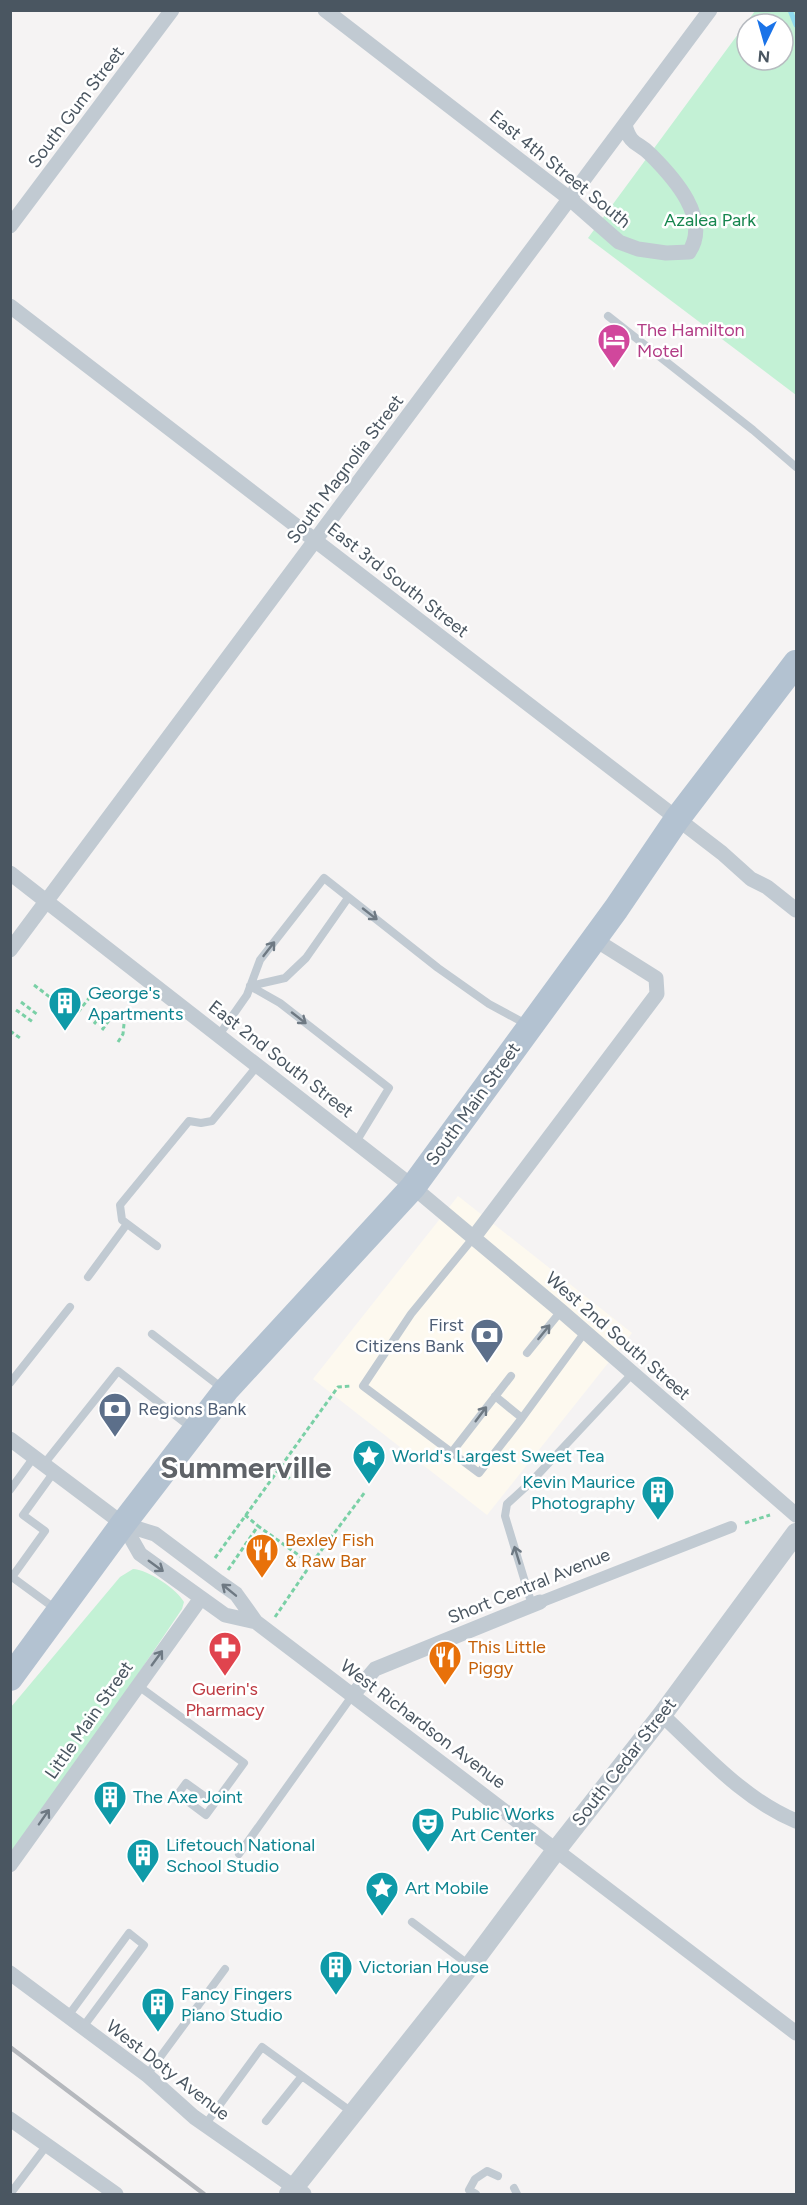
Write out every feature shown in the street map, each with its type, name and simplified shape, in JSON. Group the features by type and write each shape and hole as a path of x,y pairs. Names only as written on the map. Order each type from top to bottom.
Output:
{"main road":[{"name":"South Main Street","path":"10,1678 123,1524 226,1390 413,1187 594,939 677,819 796,663"}],"street":[{"name":"South Gum Street","path":"10,226 172,10"},
{"name":"East 4th Street South","path":"325,10 570,199 619,242 638,249 666,253 689,252 695,238 696,226 692,210 674,181 649,153 628,138 625,125"},
{"name":"South Magnolia Street","path":"10,950 710,10"},
{"name":"East 3rd South Street","path":"10,306 746,874 794,904"},
{"name":"East 2nd South Street","path":"10,873 413,1187"},
{"path":"474,1237 657,994 656,978 594,939"},
{"name":"West 2nd South Street","path":"413,1187 561,1311 793,1512"},
{"path":"10,1439 123,1524"},
{"name":"West Richardson Avenue","path":"123,1524 155,1534 236,1594 261,1626 796,2033"},
{"name":"West Richardson Avenue","path":"123,1524 140,1554 225,1616 261,1626"},
{"name":"Short Central Avenue","path":"352,1696 375,1669 731,1527"},
{"name":"South Cedar Street","path":"296,2192 470,1966 556,1849 662,1715 796,1533"},
{"name":"Little Main Street","path":"10,1865 201,1598"},
{"path":"662,1715 743,1791 796,1821"},
{"name":"West Doty Avenue","path":"10,1973 147,2075 205,2125 296,2192"},
{"path":"10,2119 116,2194"}],"lane":[{"path":"609,316 796,467"},
{"path":"219,1035 247,995 260,960 324,878 438,968 489,1004 531,1026"},
{"path":"250,986 285,978 306,958 348,897"},
{"path":"250,986 280,1003 389,1088 356,1142"},
{"path":"156,1246 122,1220 120,1205 189,1121 212,1122 258,1065"},
{"path":"88,1277 127,1224"},
{"path":"474,1237 411,1314 363,1386 479,1473 585,1332"},
{"path":"10,1383 70,1307"},
{"path":"527,1353 561,1311"},
{"path":"152,1334 226,1390"},
{"path":"10,1490 44,1464 118,1371 194,1430"},
{"path":"536,1604 505,1516 507,1504 530,1483 632,1374"},
{"path":"452,1452 511,1376"},
{"path":"495,1396 522,1418"},
{"path":"44,1464 23,1515 45,1531 12,1577 59,1611"},
{"path":"137,1685 244,1763 206,1815 178,1794 186,1783 214,1803"},
{"path":"239,1854 352,1696"},
{"path":"412,1922 470,1966"},
{"path":"68,2016 129,1933 144,1945 83,2027"},
{"path":"147,2075 225,1969"},
{"path":"205,2125 262,2048 354,2114"},
{"path":"266,2121 302,2076"},
{"path":"10,2194 46,2145"},
{"path":"476,2194 469,2190 475,2180 487,2171 498,2176"}],"path":[{"path":"34,985 51,998"},
{"path":"78,1012 90,997"},
{"path":"21,1002 38,1015"},
{"path":"16,1010 33,1022"},
{"path":"94,1024 105,1010"},
{"path":"102,1030 112,1015"},
{"path":"117,1042 123,1034 123,1024"},
{"path":"10,1031 20,1038"},
{"path":"205,1571 338,1387 363,1386"},
{"path":"274,1467 292,1480"},
{"path":"261,1626 365,1492"},
{"path":"731,1527 793,1512"},
{"path":"245,1515 311,1564"},
{"path":"219,1582 258,1526"}],"shaded area":[{"path":"458,1196 632,1333 487,1515 313,1379"}],"green space":[{"name":"Azalea Park","path":"755,11 796,11 796,395 588,238 735,38 735,72 795,72 795,12"},
{"path":"133,1569 146,1572 169,1586 184,1602 182,1609 11,1862 11,1707 120,1577"}],"waterway":[{"path":"790,10 796,25"}],"railway":[{"path":"10,2047 204,2194"}],"place":[{"name":"The Hamilton Motel","path":"614,369"},
{"name":"George's Apartments","path":"65,1032"},
{"name":"First Citizens Bank","path":"487,1364"},
{"name":"Regions Bank","path":"115,1438"},
{"name":"World's Largest Sweet Tea","path":"369,1485"},
{"name":"Kevin Maurice Photography","path":"658,1521"},
{"name":"Bexley Fish & Raw Bar","path":"262,1579"},
{"name":"Guerin's Pharmacy","path":"225,1677"},
{"name":"This Little Piggy","path":"445,1686"},
{"name":"The Axe Joint","path":"110,1826"},
{"name":"Public Works Art Center","path":"428,1853"},
{"name":"Lifetouch National School Studio","path":"143,1884"},
{"name":"Art Mobile","path":"382,1917"},
{"name":"Victorian House","path":"336,1996"},
{"name":"Fancy Fingers Piano Studio","path":"158,2033"}],"district":[{"name":"Summerville","path":"246,1468"}]}
